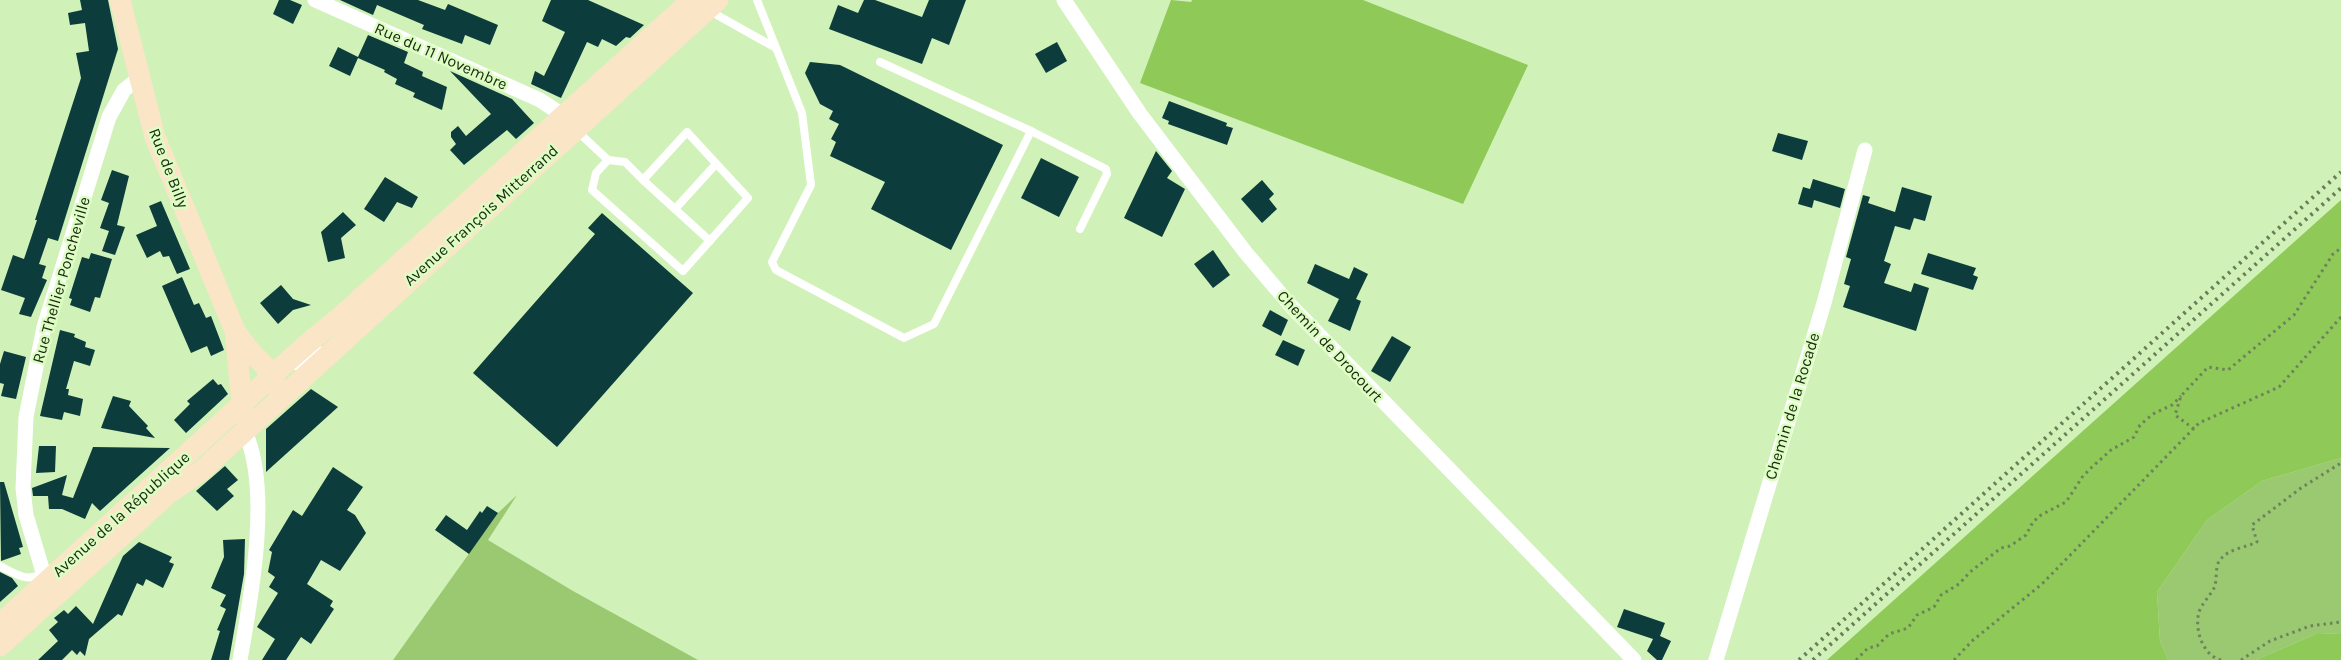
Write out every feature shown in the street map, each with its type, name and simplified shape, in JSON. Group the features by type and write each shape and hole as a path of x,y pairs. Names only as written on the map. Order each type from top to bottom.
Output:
{"main road":[{"name":"Rue de Billy","path":"120,0 155,137 235,331 250,351 273,374"},
{"name":"Avenue François Mitterrand","path":"242,404 273,374 420,246 569,123 706,3"},
{"name":"Avenue François Mitterrand","path":"244,430 569,123"},
{"name":"Rue de Billy","path":"235,331 244,430"},
{"path":"266,409 277,385 273,374"},
{"name":"Avenue de la République","path":"0,624 45,577 242,404"},
{"name":"Avenue de la République","path":"0,646 168,494 201,471 244,430"}],"street":[{"name":"Rue du 11 Novembre","path":"316,0 540,100 569,123"},
{"name":"Chemin de Drocourt","path":"1064,0 1140,114 1246,254 1291,306 1634,660"},
{"name":"Rue Thellier Poncheville","path":"45,577 26,515 23,488 23,454 29,401 44,327 109,117 124,90 139,78"},
{"name":"Chemin de la Rocade","path":"1716,660 1824,303 1865,150"},
{"path":"240,660 253,588 258,512 253,449 244,430"}],"lane":[{"path":"757,0 802,113 811,185 772,262 776,270 904,338 934,324 1031,131"},
{"path":"706,3 776,48"},
{"path":"880,62 1031,131 1106,169 1107,174 1080,229"},
{"path":"569,123 608,160 625,162 710,241"},
{"path":"608,160 596,173 592,190 683,271 748,198 687,132 643,180"},
{"path":"675,209 716,164"},
{"path":"412,266 420,246"},
{"path":"273,374 297,365 314,355 327,343"},
{"path":"218,443 244,430"},
{"path":"0,634 193,458 209,448"},
{"path":"0,566 25,578 45,577"}],"path":[{"path":"1856,660 1868,648 1877,646 1888,634 1908,628 1917,615 1934,607 1941,595 1958,584 1970,572 2001,548 2026,535 2033,522 2041,515 2066,502 2083,476 2098,461 2111,450 2134,437 2140,426 2153,414 2172,405 2208,367 2228,370 2294,315 2333,254 2341,248"},
{"path":"1954,660 1972,641 2042,584 2199,424 2278,387 2341,317"},
{"path":"2181,396 2174,416 2194,429"},
{"path":"2221,660 2203,646 2198,627 2199,612 2214,586 2219,561 2229,551 2246,548 2257,542 2252,525 2301,488 2341,463"},
{"path":"2241,660 2270,641 2310,626 2341,622"}],"green space":[{"path":"1171,0 1191,2 1192,0 1363,0 1528,65 1463,204 1140,83"},
{"path":"2341,200 2341,458 2262,481 2207,520 2157,592 2160,641 2168,660 1827,660"},
{"path":"2341,458 2341,634 2318,633 2256,660 2168,660 2160,641 2157,592 2207,520 2262,481"},
{"path":"517,495 488,540 573,591 698,660 393,660 498,513"},
{"path":"2318,633 2341,634 2341,660 2256,660"}],"building":[{"path":"80,0 108,0 118,49 58,241 48,238 39,264 46,266 42,278 47,280 31,317 19,314 25,298 1,290 13,255 24,259 37,220 35,220 81,78 76,53 89,51 85,23 70,25 68,13 82,10"},
{"path":"279,0 290,0 302,5 293,24 273,14"},
{"path":"340,0 418,0 445,10 448,4 498,25 490,45 465,35 462,44 422,29 424,25 377,5 373,15"},
{"path":"551,0 588,0 644,25 630,38 626,37 616,46 602,39 598,47 587,42 561,98 531,84 535,71 544,76 565,32 542,21"},
{"path":"864,0 875,0 922,17 929,0 966,0 949,45 932,38 922,64 829,29 838,5 858,13"},
{"path":"368,35 408,52 404,63 423,72 422,76 447,87 442,110 413,97 415,93 395,84 397,79 384,72 385,70 358,58 350,76 329,66 338,47 358,57"},
{"path":"1057,42 1067,61 1046,73 1035,54"},
{"path":"810,62 840,65 1003,145 951,250 871,209 885,182 830,156 836,142 831,139 839,124 829,119 833,111 820,104 805,73"},
{"path":"450,71 512,99 534,123 516,139 507,130 464,165 450,150 456,144 451,137 451,132 458,126 466,136 491,114"},
{"path":"1169,101 1227,123 1226,126 1233,128 1227,145 1168,124 1169,121 1162,118"},
{"path":"1778,133 1808,141 1802,160 1772,151"},
{"path":"1156,151 1172,171 1167,178 1185,189 1162,237 1124,218"},
{"path":"1041,158 1079,177 1059,217 1021,198"},
{"path":"112,170 129,176 117,225 125,227 115,255 102,251 109,231 100,228 109,203 101,200"},
{"path":"385,177 418,197 412,208 397,202 384,222 364,209"},
{"path":"1813,179 1845,189 1840,208 1814,200 1812,208 1798,204 1803,187 1810,189"},
{"path":"1262,180 1274,194 1269,199 1277,209 1262,223 1241,199"},
{"path":"1902,187 1932,196 1925,221 1914,218 1910,230 1895,226 1884,261 1891,264 1884,283 1911,292 1914,283 1929,288 1916,331 1843,307 1850,286 1844,284 1851,259 1846,257 1863,195 1870,197 1868,203 1895,212"},
{"path":"161,201 190,269 177,274 169,256 163,257 160,251 147,258 136,235 157,226 149,206"},
{"path":"343,212 356,225 341,238 345,258 328,262 321,232"},
{"path":"602,213 693,293 557,447 473,373 595,234 588,228"},
{"path":"1213,250 1230,275 1213,288 1194,264"},
{"path":"91,253 112,259 100,298 95,297 90,312 70,305 72,299 69,298 82,257 89,259"},
{"path":"1928,253 1976,268 1973,275 1978,277 1973,290 1921,274"},
{"path":"1315,264 1349,279 1354,267 1368,274 1356,299 1361,301 1350,331 1328,321 1339,299 1307,283"},
{"path":"182,277 194,305 199,303 206,318 211,316 224,350 211,356 207,346 191,353 162,286"},
{"path":"281,285 293,299 311,305 293,310 278,324 260,303"},
{"path":"1270,310 1288,320 1281,336 1262,326"},
{"path":"60,330 75,334 74,337 86,342 85,347 95,350 90,366 74,361 66,389 69,389 68,395 83,399 80,416 64,412 62,420 40,416"},
{"path":"1392,336 1411,347 1390,382 1371,371"},
{"path":"1283,340 1305,350 1298,366 1275,355"},
{"path":"4,351 26,357 16,399 1,396 4,384 0,383 0,364"},
{"path":"213,379 218,385 221,384 228,394 186,433 174,420 190,404 187,401"},
{"path":"311,389 338,407 266,472 266,429"},
{"path":"113,396 131,401 129,406 148,426 146,428 155,438 101,428"},
{"path":"39,446 56,446 55,472 36,473"},
{"path":"93,447 170,448 100,511 92,503 85,519 62,509 49,509 48,496 33,496 32,488 67,475 62,495 73,498"},
{"path":"225,466 238,480 227,489 234,496 217,511 196,491"},
{"path":"333,467 363,487 347,510 355,515 366,533 340,571 321,560 307,584 333,601 330,606 334,609 311,644 301,637 286,660 262,660 275,639 257,627 278,593 269,587 275,577 268,572 272,552 269,550 293,510 302,516"},
{"path":"0,482 4,482 23,547 19,548 21,554 1,561"},
{"path":"487,506 498,513 469,554 435,530 446,515 467,530 480,511 482,513"},
{"path":"245,539 244,574 229,660 211,660 220,631 217,630 226,609 220,606 226,595 211,588 224,557 223,540"},
{"path":"139,542 172,557 169,562 174,564 163,588 146,579 143,586 137,583 122,616 118,614 89,639 85,656 80,651 77,655 72,650 62,660 38,660 58,641 49,630 58,622 54,618 64,610 68,614 76,606 93,624 123,556"},
{"path":"0,572 12,578 18,586 0,602"},
{"path":"1624,609 1665,623 1660,636 1671,641 1662,660 1657,660 1647,651 1653,639 1617,627"}],"railway":[{"path":"1799,660 2341,172"},
{"path":"1813,660 2341,188"}]}
